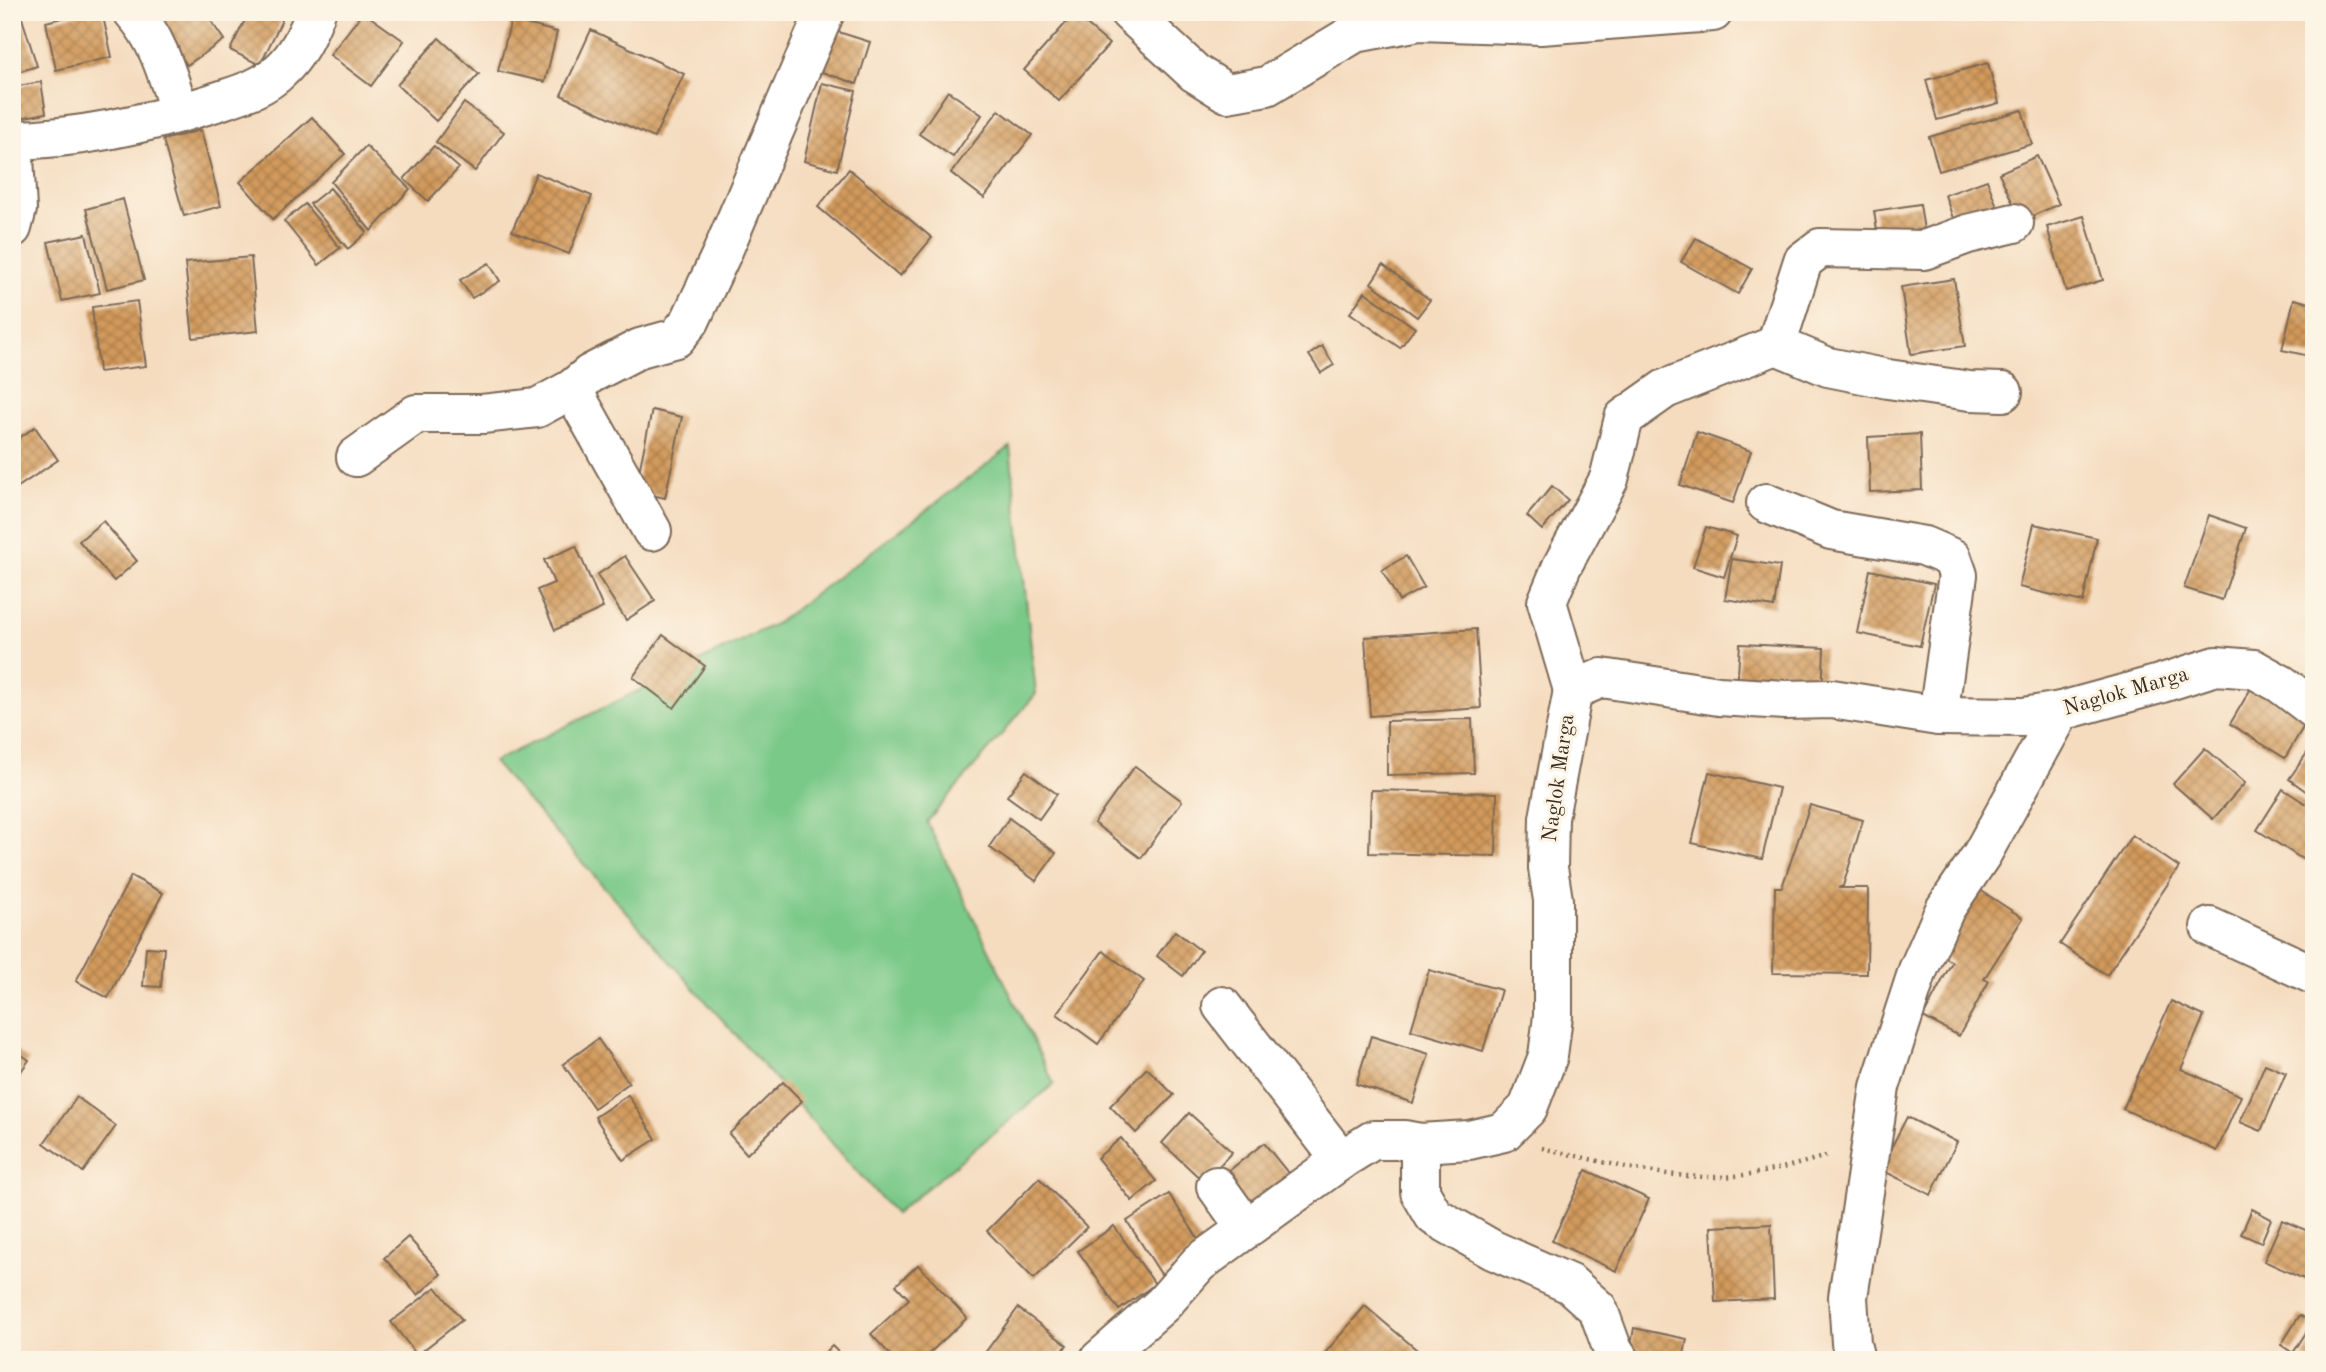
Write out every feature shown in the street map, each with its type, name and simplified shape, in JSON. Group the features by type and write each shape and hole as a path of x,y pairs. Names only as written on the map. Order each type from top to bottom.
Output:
{"street":[{"path":"133,12 160,53 180,113"},
{"path":"12,228 17,209 13,140 63,139 180,113 256,88 279,73 299,50 316,12"},
{"path":"356,457 416,414 482,414 537,408 572,389 590,374 640,348 676,338 690,321 722,253 825,12"},
{"path":"1129,12 1195,73 1227,93 1267,86 1355,33 1419,21 1541,25 1713,12"},
{"path":"1776,345 1803,261 1820,248 1924,250 1968,234 2014,223"},
{"path":"1573,690 1547,603 1567,555 1609,479 1624,418 1665,389 1776,345 1828,367 1942,387 2003,392"},
{"path":"572,389 652,531"},
{"path":"1766,503 1830,530 1924,546 1952,558 1958,575 1938,716"},
{"name":"Naglok Marga","path":"1504,1132 1528,1108 1548,1056 1553,1016 1553,900 1548,868 1549,818 1573,690 1602,678 1719,696 1785,701 1832,699 1938,716 2024,717 2061,711 2216,666 2254,669 2281,684 2314,709"},
{"path":"1856,1360 1851,1343 1848,1297 1880,1087 1918,970 1945,909 1982,854 2061,711"},
{"path":"2210,927 2314,975"},
{"path":"1222,1006 1340,1160"},
{"path":"1099,1360 1163,1304 1199,1263 1340,1160 1373,1140 1420,1143 1469,1140 1504,1132"},
{"path":"1420,1143 1420,1192 1434,1216 1493,1250 1570,1284 1598,1308 1612,1348 1620,1360"},
{"path":"1216,1186 1246,1228"}],"path":[{"path":"1504,1132 1531,1146 1650,1171 1707,1177 1756,1173 1796,1165 1873,1141"}],"green space":[{"path":"1010,447 1036,694 927,822 1054,1084 895,1214 493,762 777,623"}],"building":[{"path":"86,12 102,12 112,57 56,70 46,22"},
{"path":"151,12 205,12 224,40 187,65"},
{"path":"249,12 271,12 283,18 260,65 230,50"},
{"path":"363,12 404,41 371,86 330,55"},
{"path":"1074,14 1109,44 1059,101 1024,70"},
{"path":"22,18 37,66 12,74 12,21"},
{"path":"511,20 557,32 545,82 498,71"},
{"path":"591,30 684,74 654,138 561,95"},
{"path":"832,30 870,42 857,84 819,71"},
{"path":"439,38 479,74 436,121 397,85"},
{"path":"1988,63 1999,103 1937,120 1926,80"},
{"path":"41,82 46,113 15,119 12,87"},
{"path":"822,83 856,91 837,170 804,161"},
{"path":"948,91 982,115 953,157 919,134"},
{"path":"464,103 504,132 475,171 436,142"},
{"path":"999,110 1032,135 984,198 951,173"},
{"path":"2022,110 2032,144 1939,171 1929,137"},
{"path":"312,117 345,154 273,219 240,182"},
{"path":"201,130 221,206 184,216 163,140"},
{"path":"366,146 410,189 371,231 331,182"},
{"path":"434,146 459,168 428,201 404,179"},
{"path":"2037,156 2059,204 2021,221 1999,173"},
{"path":"849,169 932,238 900,276 818,207"},
{"path":"536,173 592,196 569,254 512,231"},
{"path":"1987,180 1999,212 1956,227 1945,195"},
{"path":"330,188 367,232 348,249 310,204"},
{"path":"123,199 144,280 107,289 86,209"},
{"path":"305,204 340,248 319,265 284,221"},
{"path":"1920,204 1925,237 1879,244 1874,211"},
{"path":"2084,216 2103,280 2066,291 2047,227"},
{"path":"86,234 100,293 62,301 48,242"},
{"path":"1696,238 1752,269 1738,294 1681,262"},
{"path":"251,257 258,331 193,338 185,263"},
{"path":"489,263 500,281 472,298 460,280"},
{"path":"1383,265 1430,300 1417,317 1371,283"},
{"path":"1954,279 1965,346 1911,354 1901,287"},
{"path":"1365,292 1415,328 1400,348 1350,313"},
{"path":"2294,299 2314,304 2314,357 2282,350"},
{"path":"137,301 146,366 99,372 92,307"},
{"path":"1322,346 1334,365 1321,373 1309,355"},
{"path":"652,410 682,417 665,498 635,491"},
{"path":"35,427 58,460 12,491 12,443"},
{"path":"1697,432 1751,451 1733,503 1680,485"},
{"path":"1920,434 1922,490 1870,492 1868,437"},
{"path":"1552,486 1568,500 1542,530 1527,516"},
{"path":"2209,515 2246,528 2222,600 2184,588"},
{"path":"103,521 137,561 114,581 79,541"},
{"path":"2034,524 2097,538 2083,602 2019,587"},
{"path":"1706,527 1737,536 1724,577 1693,567"},
{"path":"576,546 603,608 555,630 537,590 554,583 544,560"},
{"path":"625,556 655,601 626,620 597,575"},
{"path":"1406,556 1424,587 1399,601 1382,570"},
{"path":"1732,559 1780,566 1774,607 1725,599"},
{"path":"1870,570 1934,584 1920,646 1857,633"},
{"path":"1476,629 1481,708 1370,716 1365,637"},
{"path":"663,635 705,666 674,708 633,677"},
{"path":"1740,644 1824,648 1822,693 1737,689"},
{"path":"2253,685 2308,719 2285,758 2230,724"},
{"path":"1472,719 1474,773 1387,775 1387,721"},
{"path":"2314,743 2314,797 2289,779"},
{"path":"2205,748 2245,783 2213,819 2173,784"},
{"path":"1135,766 1182,801 1141,858 1094,823"},
{"path":"1026,771 1057,794 1039,819 1007,796"},
{"path":"1709,772 1779,788 1762,859 1692,843"},
{"path":"2283,789 2314,809 2314,848 2305,861 2257,830"},
{"path":"1371,790 1497,793 1496,856 1369,853"},
{"path":"1810,805 1863,820 1843,886 1838,888 1868,888 1867,974 1773,973 1775,887 1782,887"},
{"path":"1009,818 1056,853 1036,881 989,847"},
{"path":"2132,835 2179,867 2107,975 2060,944"},
{"path":"131,876 163,893 108,998 76,981"},
{"path":"1980,890 2023,918 1984,979 1989,981 1959,1036 1923,1017 1952,962 1939,954"},
{"path":"1175,931 1201,951 1183,976 1157,956"},
{"path":"146,947 164,948 161,987 143,986"},
{"path":"1103,951 1144,981 1098,1044 1057,1014"},
{"path":"1429,970 1501,990 1483,1051 1411,1030"},
{"path":"2171,1001 2204,1016 2181,1069 2241,1096 2217,1151 2123,1109"},
{"path":"1371,1036 1429,1054 1413,1103 1356,1084"},
{"path":"598,1039 629,1083 594,1108 563,1064"},
{"path":"12,1048 29,1060 12,1084"},
{"path":"2265,1064 2286,1073 2261,1131 2240,1122"},
{"path":"1147,1068 1174,1095 1136,1133 1110,1106"},
{"path":"783,1082 802,1101 747,1154 729,1134"},
{"path":"628,1095 656,1139 623,1160 595,1117"},
{"path":"77,1097 116,1126 83,1172 44,1143"},
{"path":"1189,1113 1232,1152 1204,1182 1162,1143"},
{"path":"1907,1117 1957,1142 1931,1195 1880,1169"},
{"path":"1121,1138 1156,1181 1132,1201 1097,1158"},
{"path":"1264,1143 1297,1184 1253,1218 1221,1177"},
{"path":"1586,1170 1649,1199 1616,1271 1552,1241"},
{"path":"1039,1178 1087,1227 1034,1279 987,1231"},
{"path":"1169,1194 1203,1246 1161,1274 1127,1221"},
{"path":"2252,1209 2271,1219 2261,1243 2241,1234"},
{"path":"2282,1220 2310,1232 2314,1224 2314,1263 2306,1280 2264,1261"},
{"path":"1771,1224 1774,1299 1715,1302 1711,1227"},
{"path":"1114,1226 1155,1284 1119,1310 1078,1251"},
{"path":"408,1237 441,1274 418,1295 384,1258"},
{"path":"918,1265 967,1318 922,1360 895,1360 871,1334 909,1299 896,1285"},
{"path":"436,1287 462,1320 417,1355 391,1322"},
{"path":"1365,1306 1417,1350 1409,1360 1333,1360 1325,1353"},
{"path":"1018,1308 1067,1345 1056,1360 985,1360 982,1357"},
{"path":"2300,1315 2312,1323 2293,1353 2281,1345"},
{"path":"1634,1328 1687,1339 1683,1360 1628,1360"},
{"path":"2314,1338 2314,1360 2302,1360"},
{"path":"832,1346 846,1360 818,1360"}]}
